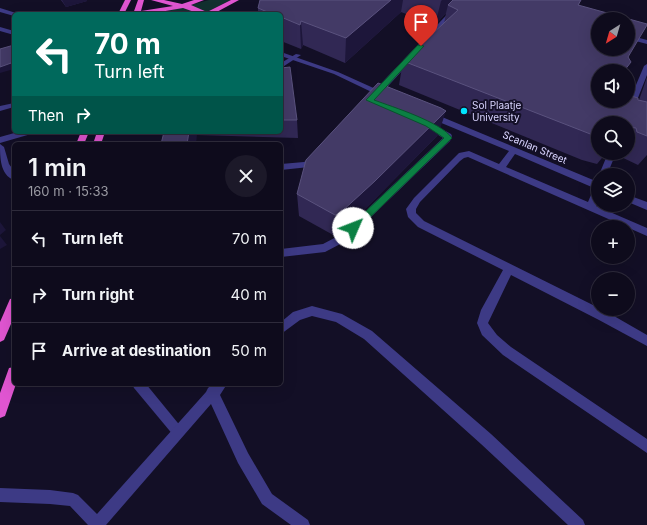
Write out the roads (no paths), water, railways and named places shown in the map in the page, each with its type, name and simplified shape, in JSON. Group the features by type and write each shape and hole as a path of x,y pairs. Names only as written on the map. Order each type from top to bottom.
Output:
{"highway":[{"path":"122,12 128,0"},
{"path":"138,12 141,0"},
{"path":"154,0 201,12"},
{"path":"148,12 182,6 201,0"},
{"path":"211,12 236,0"},
{"path":"0,336 12,308"},
{"path":"0,411 12,379"}],"street":[{"path":"377,103 370,100 464,0"},
{"path":"0,10 12,13"},
{"path":"0,29 12,32"},
{"path":"635,39 647,42"},
{"path":"283,48 308,63 392,98"},
{"path":"283,54 296,57"},
{"path":"283,65 296,57"},
{"path":"627,116 647,66"},
{"path":"0,108 12,105"},
{"name":"Scanlan Street","path":"420,110 591,184"},
{"path":"283,253 325,248 343,238 447,139 448,136 444,133 421,121"},
{"path":"0,140 21,134"},
{"path":"0,147 5,165 12,174"},
{"path":"501,168 514,150"},
{"path":"283,167 306,165 320,154"},
{"path":"591,208 469,154 462,155 417,200 410,209 411,214 421,224 647,341"},
{"path":"635,201 647,206"},
{"path":"600,212 647,232"},
{"path":"509,269 485,314 482,323 486,332 507,351 647,447"},
{"path":"283,327 297,316 312,311 338,318 362,330 486,439 578,525"},
{"path":"140,386 178,432"},
{"path":"0,495 50,496 73,500 98,524 216,388 243,458 267,499 303,525"}],"place":[{"name":"Sol Plaatje University","path":"464,111"}]}
